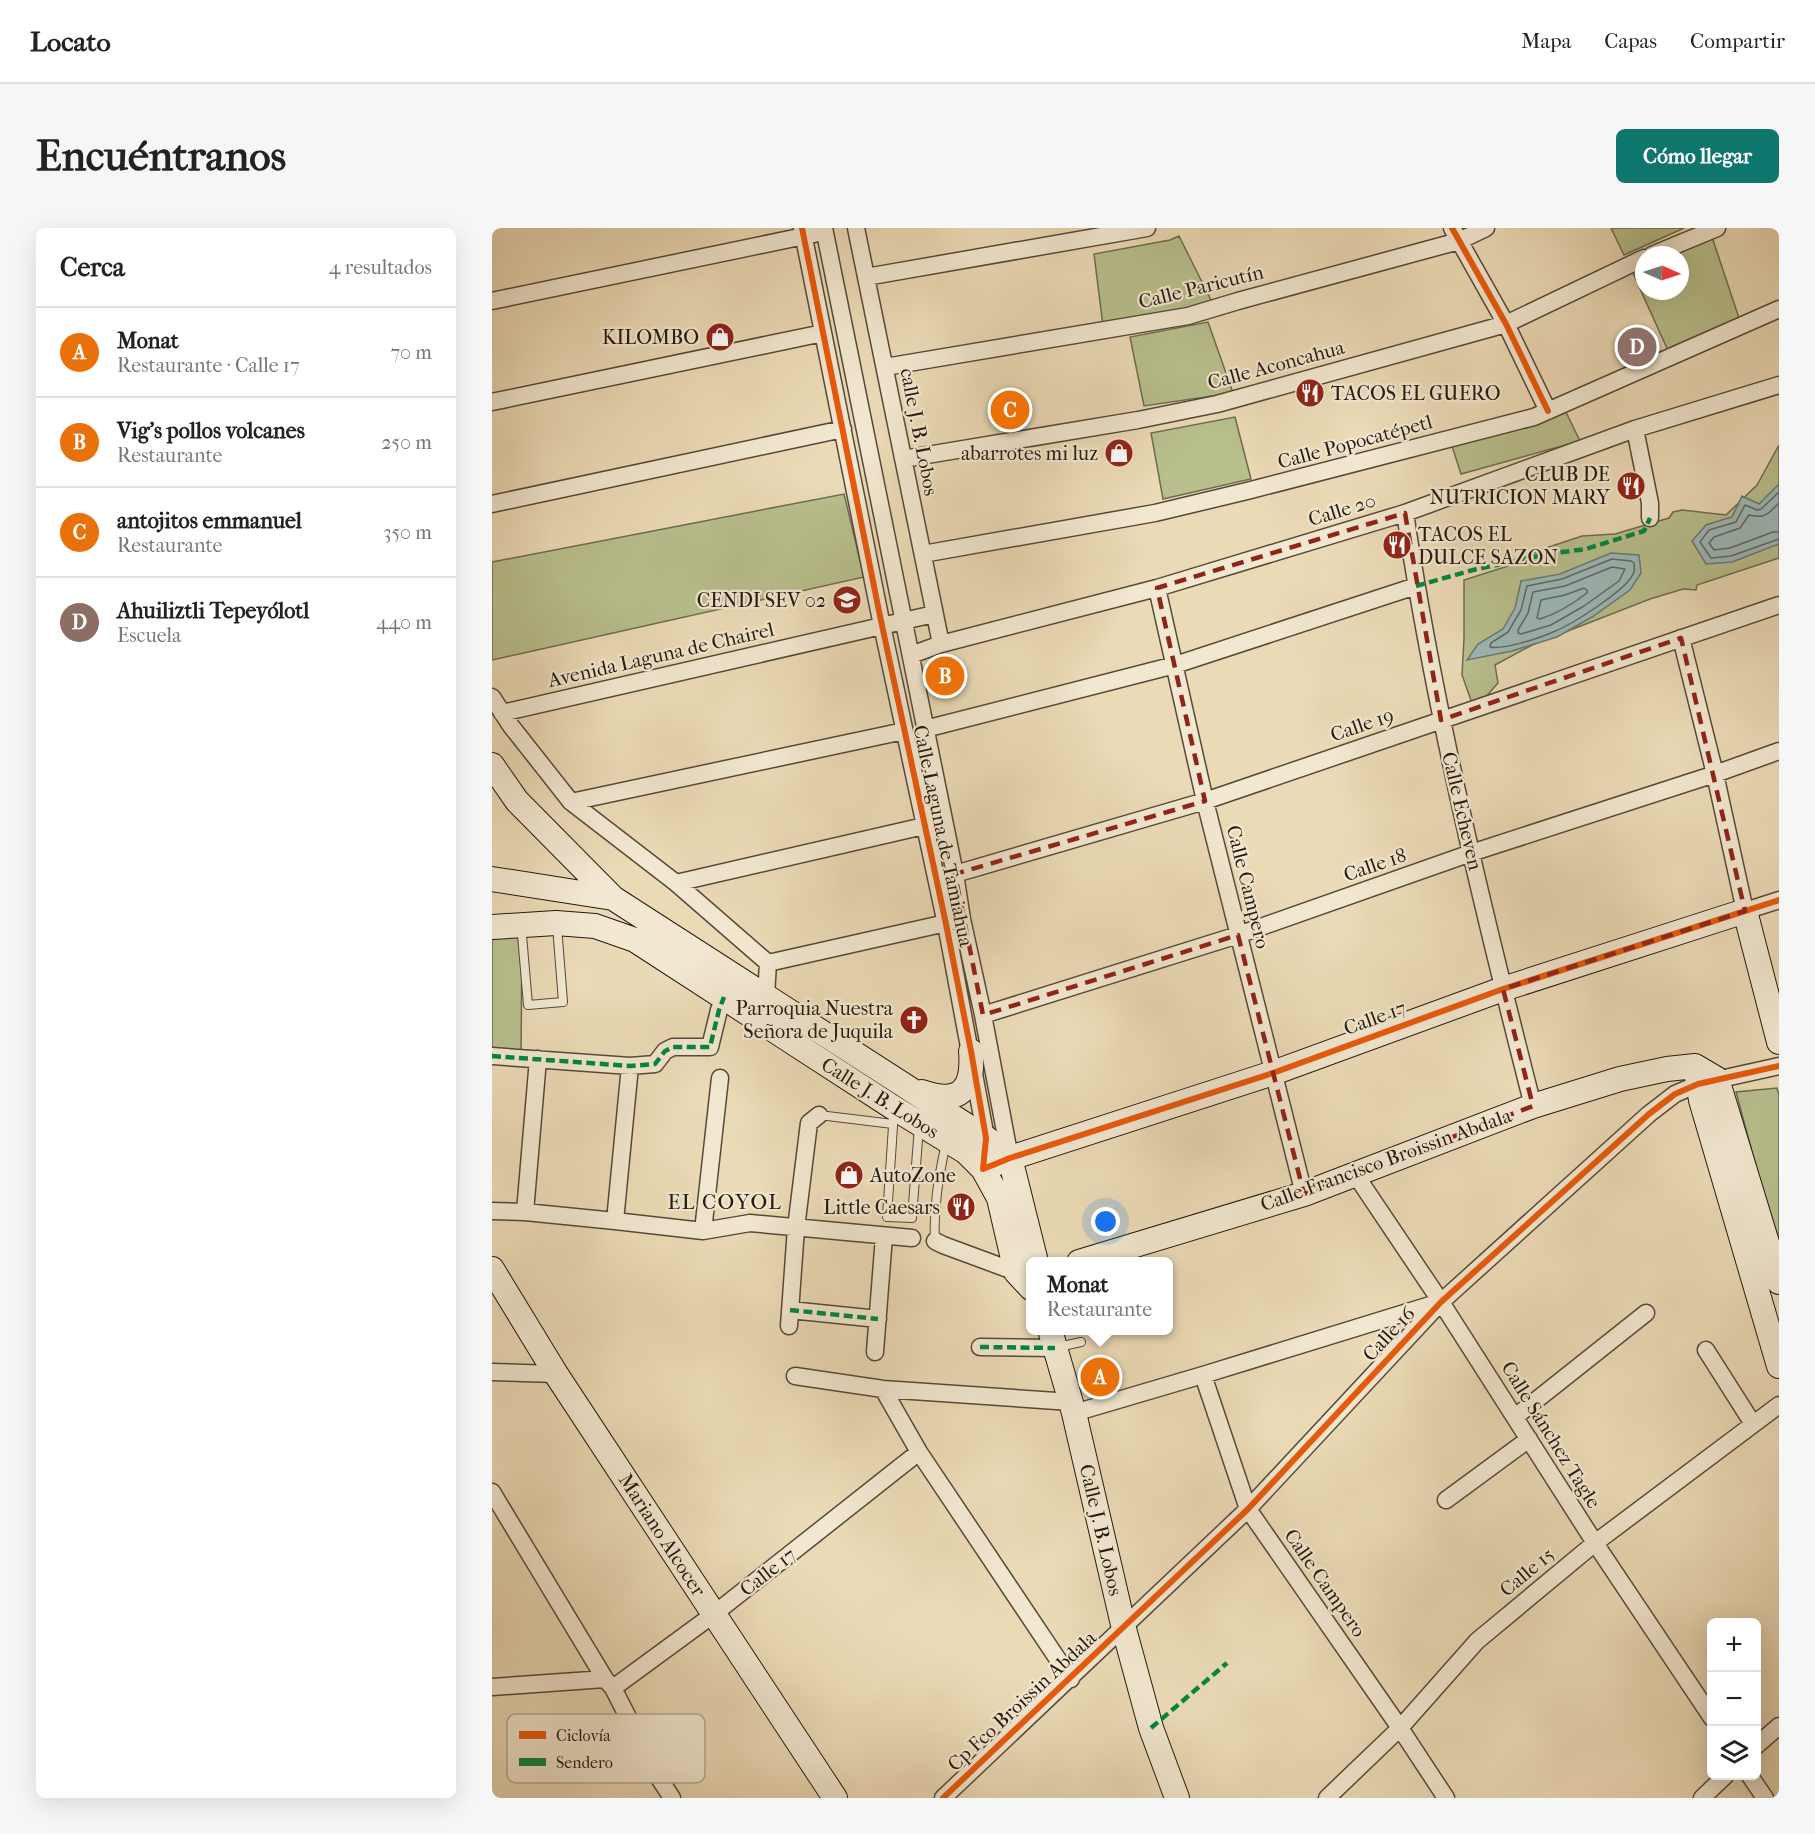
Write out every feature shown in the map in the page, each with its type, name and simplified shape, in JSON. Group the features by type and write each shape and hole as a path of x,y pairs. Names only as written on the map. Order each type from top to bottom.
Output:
{"main road":[{"path":"492,765 518,801 612,898"},
{"path":"492,879 612,898"},
{"name":"Calle J. B. Lobos","path":"612,898 987,1137 1010,1158"},
{"path":"1745,911 1779,1042"},
{"name":"Calle 17","path":"983,1169 1010,1158 1274,1072 1503,988 1745,911"},
{"name":"Calle J. B. Lobos","path":"492,927 556,923 595,926 635,940 724,997 894,1116 919,1123 966,1152 983,1169 999,1198 1026,1269"},
{"path":"908,1087 943,1097 952,1097 961,1093 969,1077 972,1062 971,1051"},
{"name":"Calle Francisco Broissin Abdala","path":"1096,1257 1304,1194 1533,1106 1620,1079 1667,1069 1703,1076"},
{"path":"1703,1076 1752,1233 1779,1366"},
{"path":"1010,1158 1026,1261"},
{"path":"1752,1233 1779,1282"},
{"name":"Mariano Alcocer","path":"492,1269 556,1374 835,1798"},
{"name":"Calle J. B. Lobos","path":"1052,1339 1072,1407 1124,1629 1151,1728 1177,1798"}],"street":[{"name":"calle J. B. Lobos","path":"856,228 941,644"},
{"path":"866,277 1148,228"},
{"name":"Calle Paricutín","path":"885,367 1188,316 1455,234 1486,228"},
{"path":"1674,246 1717,228"},
{"path":"492,301 802,232 825,230"},
{"name":"Calle Laguna de Tamiahua","path":"825,230 955,874 954,921 971,1051 987,1137 983,1169"},
{"name":"Calle Laguna de Tamiahua","path":"802,232 924,826 983,1015 1010,1158"},
{"path":"1455,234 1506,324 1548,411"},
{"name":"Calle Aconcahua","path":"903,459 1138,420 1217,404 1506,324 1635,262"},
{"name":"Calle Popocatépetl","path":"923,555 1155,513 1534,417 1779,309"},
{"path":"492,402 823,333"},
{"name":"Calle 20","path":"911,655 941,644 1157,588 1405,513 1635,429 1779,385"},
{"path":"492,504 843,429"},
{"path":"1635,429 1650,503 1650,518"},
{"name":"Calle Echeven","path":"1405,513 1441,720 1471,854 1533,1106"},
{"path":"926,729 1175,665 1416,586"},
{"name":"Calle Campero","path":"1157,588 1205,801 1304,1194"},
{"name":"Calle 19","path":"955,874 1205,801 1779,605"},
{"name":"Avenida Laguna de Chairel","path":"502,713 934,614"},
{"path":"1681,638 1715,774 1745,911"},
{"path":"492,697 571,802 676,883 768,963"},
{"path":"571,802 904,731"},
{"name":"Calle 18","path":"983,1015 1238,935 1779,751"},
{"path":"676,883 924,826"},
{"name":"Calle 17","path":"1745,911 1779,900"},
{"path":"768,963 954,921"},
{"path":"766,996 768,963"},
{"path":"492,1056 630,1066 655,1064 665,1051 673,1047 710,1047 724,997"},
{"path":"525,1212 538,1059"},
{"path":"615,1221 630,1066"},
{"name":"Calle Francisco Broissin Abdala","path":"1703,1076 1779,1066"},
{"name":"Calle 16","path":"1124,1629 1248,1509 1441,1302 1649,1114 1703,1076"},
{"path":"703,1231 720,1078"},
{"path":"819,1115 809,1123 796,1228 789,1318 878,1319"},
{"name":"Calle Sánchez Tagle","path":"1355,1174 1441,1302 1594,1543 1707,1711"},
{"path":"492,1211 525,1212 703,1231 750,1223 912,1238"},
{"path":"875,1352 884,1236"},
{"path":"935,1241 1026,1273"},
{"path":"795,1376 884,1389 1072,1407 1203,1375 1441,1302"},
{"path":"1515,1417 1646,1313"},
{"path":"980,1347 1052,1339"},
{"path":"1706,1350 1753,1425"},
{"path":"492,1372 556,1374"},
{"name":"Calle Campero","path":"1203,1375 1248,1509 1446,1798"},
{"path":"884,1389 920,1452 1071,1679"},
{"name":"Calle 15","path":"1327,1798 1400,1728 1477,1641 1594,1543 1779,1405"},
{"path":"1446,1500 1529,1439"},
{"name":"Calle 17","path":"609,1683 714,1614 920,1452"},
{"path":"492,1492 499,1516 609,1683 625,1714"},
{"name":"Cp Fco Broissin Abdala","path":"944,1798 1124,1629"},
{"path":"492,1687 609,1683"},
{"path":"1761,1742 1779,1726"},
{"path":"1702,1798 1721,1780"},
{"path":"1753,1780 1765,1798"},
{"path":"660,1783 663,1798"},
{"path":"662,1783 672,1798"}],"lane":[{"path":"522,935 528,1005 563,1002 556,923"},
{"path":"819,1115 894,1116 887,1217 912,1218 919,1123"},
{"path":"935,1241 939,1178 947,1140"},
{"path":"1052,1339 1081,1342"}],"highlighted area":[{"path":"1405,513 1441,720 1681,638 1745,911 1503,989 1533,1106 1304,1194 1238,935 983,1015 955,874 1205,801 1157,588"}],"green space":[{"path":"1611,228 1684,228 1644,246 1635,246 1635,250 1624,255"},
{"path":"1179,236 1212,302 1103,326 1094,254 1170,240"},
{"path":"1712,237 1741,324 1670,355 1645,300 1689,300 1689,247"},
{"path":"1208,322 1233,393 1144,406 1130,337"},
{"path":"1564,408 1580,441 1461,474 1451,443"},
{"path":"1235,417 1251,479 1163,499 1151,433"},
{"path":"1779,445 1779,558 1697,585 1696,590 1683,589 1650,599 1532,645 1495,665 1498,683 1483,700 1472,703 1462,675 1464,580 1508,566 1540,550 1582,536 1615,534 1669,518 1673,512 1682,510 1726,515 1757,485"},
{"path":"844,494 864,577 492,660 492,562"},
{"path":"522,935 521,1059 492,1057 492,937"},
{"path":"1777,1088 1779,1095 1779,1252 1736,1092"}],"water":[{"path":"1779,484 1779,544 1732,562 1706,564 1692,541 1706,525 1732,517 1742,496 1759,504"},
{"path":"1611,553 1639,555 1641,573 1630,590 1592,617 1557,637 1512,651 1467,660 1478,644 1503,629 1515,608 1521,581 1560,574"}],"marked path":[{"path":"1416,586 1473,570 1548,554 1586,549 1644,531 1650,518"},
{"path":"492,1056 630,1066 655,1064 665,1051 673,1047 710,1047 724,997"},
{"path":"790,1310 878,1319"},
{"path":"980,1347 1055,1348"},
{"path":"1151,1728 1227,1663"}],"cycle path":[{"path":"802,228 971,1051 986,1138 983,1169 1010,1158 1273,1073 1503,989 1779,900"},
{"path":"1452,228 1506,324 1548,411"},
{"path":"943,1798 1248,1509 1441,1302 1649,1114 1675,1094 1698,1084 1779,1066"}],"place":[{"name":"KILOMBO","path":"720,337"},
{"name":"Ahuiliztli Tepeyólotl","path":"1637,347"},
{"name":"TACOS EL GUERO","path":"1310,393"},
{"name":"antojitos emmanuel","path":"1010,410"},
{"name":"abarrotes mi luz","path":"1119,453"},
{"name":"CLUB DE NUTRICION MARY","path":"1631,486"},
{"name":"TACOS EL DULCE SAZON","path":"1397,545"},
{"name":"CENDI SEV 02","path":"847,600"},
{"name":"Vig's pollos volcanes","path":"945,676"},
{"name":"Parroquia Nuestra Señora de Juquila","path":"914,1020"},
{"name":"AutoZone","path":"849,1175"},
{"name":"Little Caesars","path":"961,1207"},
{"name":"Monat","path":"1100,1377"}],"district":[{"name":"EL COYOL","path":"725,1202"}]}
